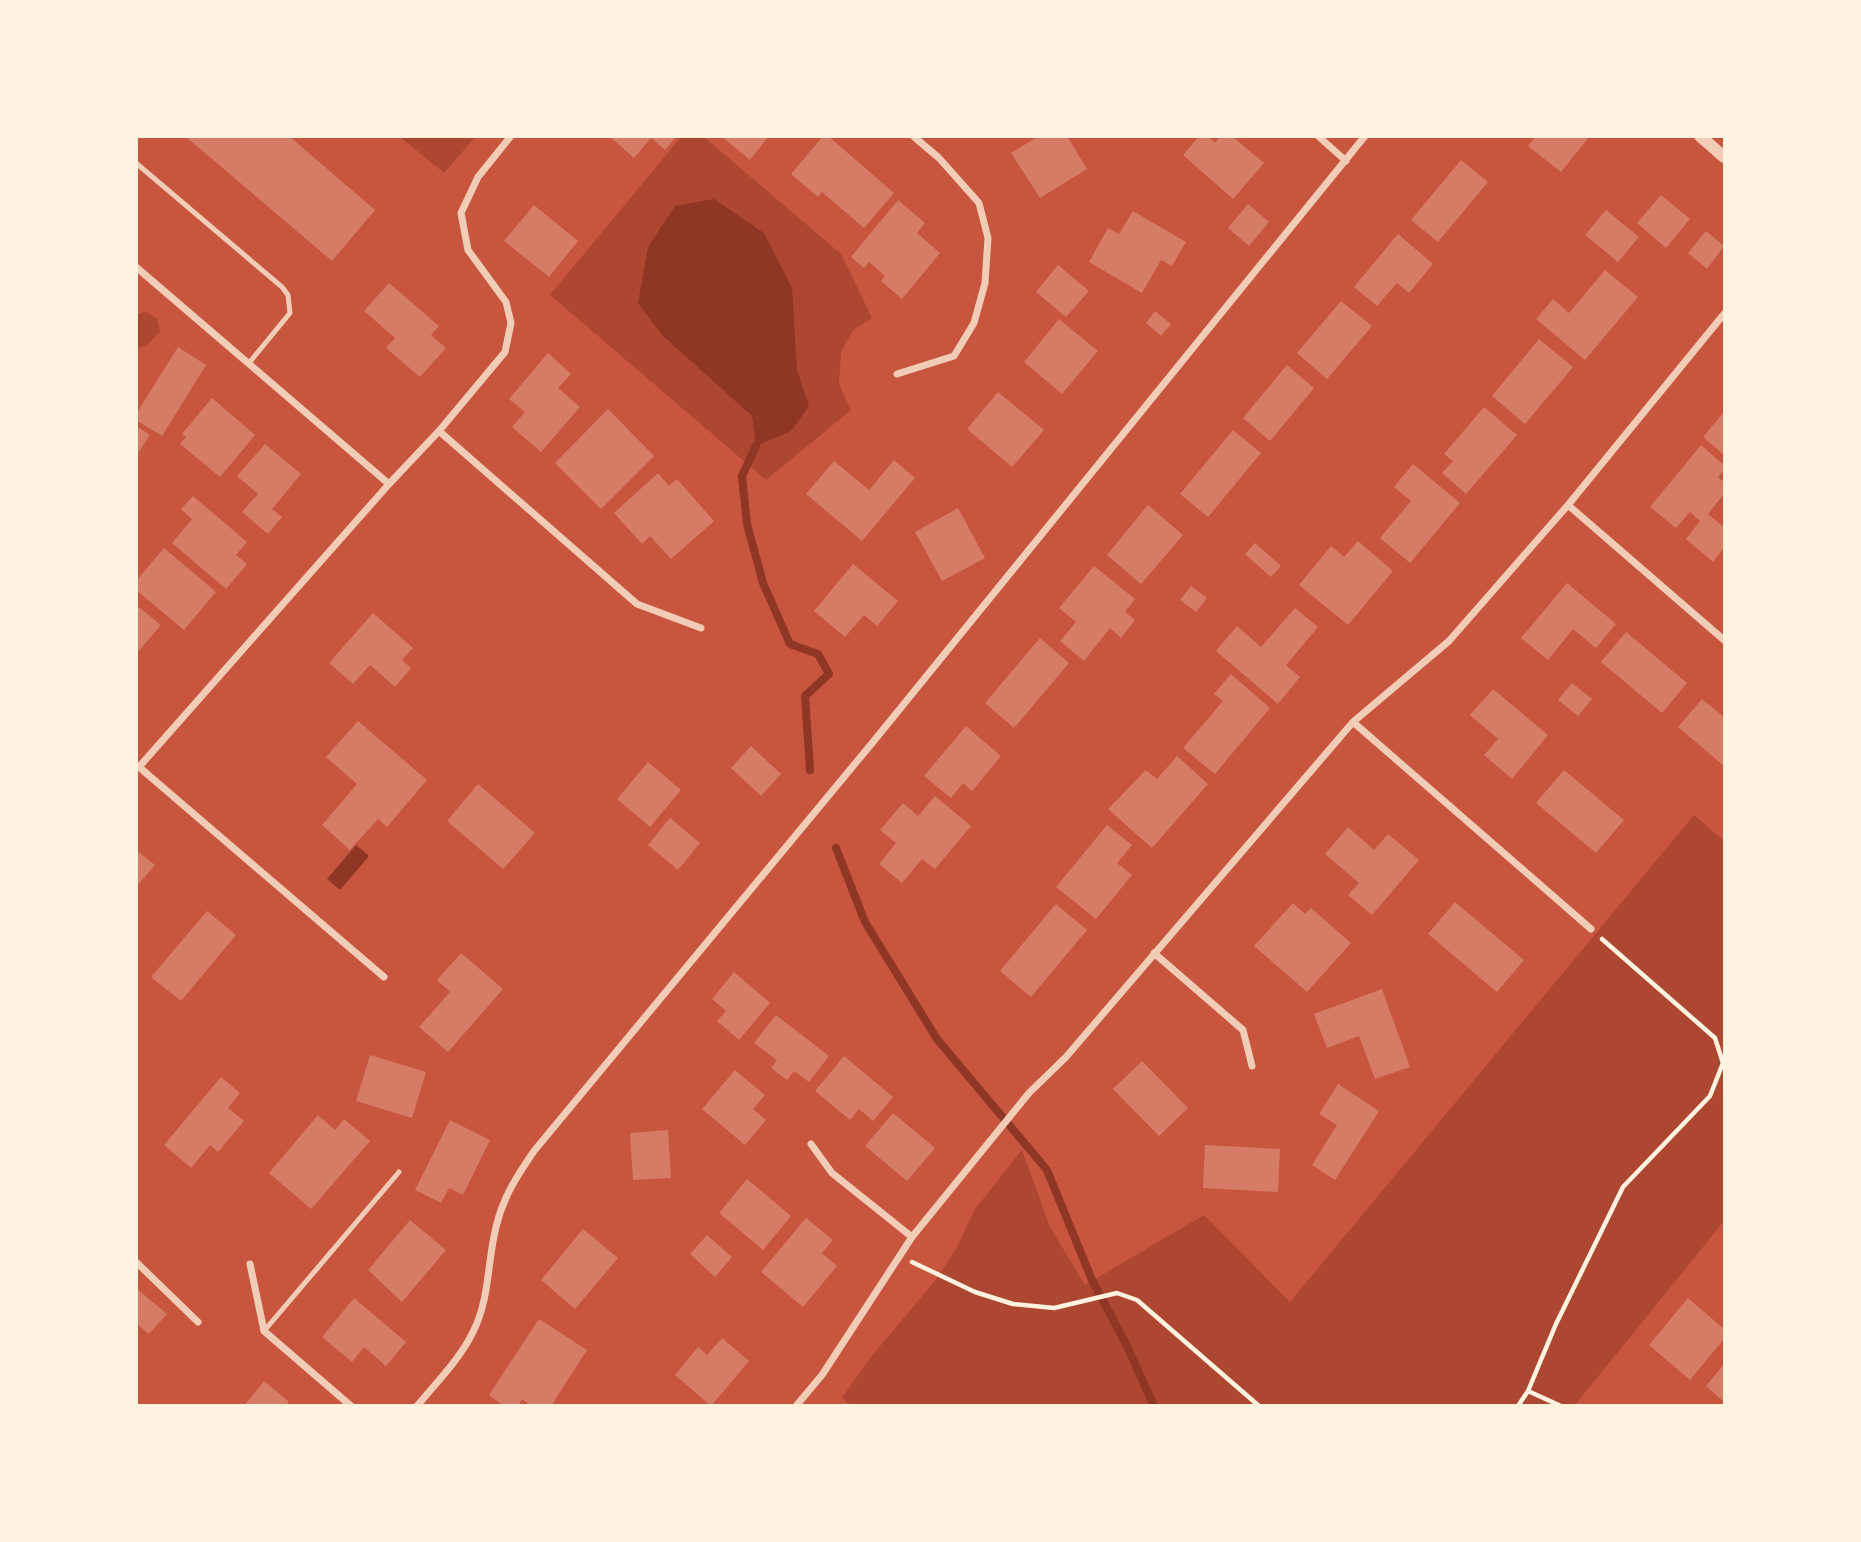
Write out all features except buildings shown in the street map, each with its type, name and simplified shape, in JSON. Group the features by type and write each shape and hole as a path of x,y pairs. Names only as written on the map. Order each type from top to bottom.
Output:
{"street":[{"path":"384,977 139,767 439,431 505,352 511,323 506,302 468,250 461,213 478,177 511,136"},
{"path":"897,374 954,356 974,323 985,283 988,238 979,202 939,158 914,136"},
{"path":"1318,136 1346,160"},
{"path":"417,1405 444,1374 473,1333 488,1290 495,1228 507,1190 534,1151 873,742 1365,136"},
{"path":"1700,136 1724,157"},
{"path":"136,267 389,484"},
{"path":"796,1405 822,1375 912,1237 1029,1093 1066,1057 1353,722 1449,641 1567,505 1724,314"},
{"path":"439,431 637,604 701,628"},
{"path":"1567,505 1724,640"},
{"path":"1353,722 1591,929"},
{"path":"1154,953 1244,1030 1252,1066"},
{"path":"811,1144 832,1173 912,1237"},
{"path":"136,1262 198,1322"},
{"path":"250,1264 264,1331 351,1405"}],"lane":[{"path":"136,163 282,287 288,295 290,313 249,363"},
{"path":"264,1331 399,1172"}],"path":[{"path":"1518,1405 1528,1391 1556,1324 1623,1187 1710,1096 1723,1063 1716,1038 1591,929"},
{"path":"900,1255 975,1292 1013,1304 1054,1308 1117,1293 1137,1300 1259,1405"},
{"path":"1528,1391 1560,1405"}],"shaded area":[{"path":"400,137 475,137 444,173"},
{"path":"681,137 704,137 841,254 872,318 853,330 841,352 839,384 851,410 766,480 550,295"},
{"path":"714,199 764,233 792,288 797,370 809,406 791,431 756,446 752,416 662,335 638,303 648,247 675,206"},
{"path":"147,312 157,319 160,332 146,346 137,348 137,314"},
{"path":"1694,815 1724,841 1724,1221 1575,1405 851,1406 842,1398 871,1357 934,1282 956,1249 975,1209 1022,1150 1050,1227 1085,1285 1204,1215 1290,1302"},
{"path":"356,845 369,856 340,890 327,879"}],"waterway":[{"path":"756,446 742,476 747,524 763,583 790,644 818,654 829,674 805,696 810,770"},
{"path":"836,848 865,922 937,1039 1047,1170 1092,1280 1126,1344 1154,1406"}]}
